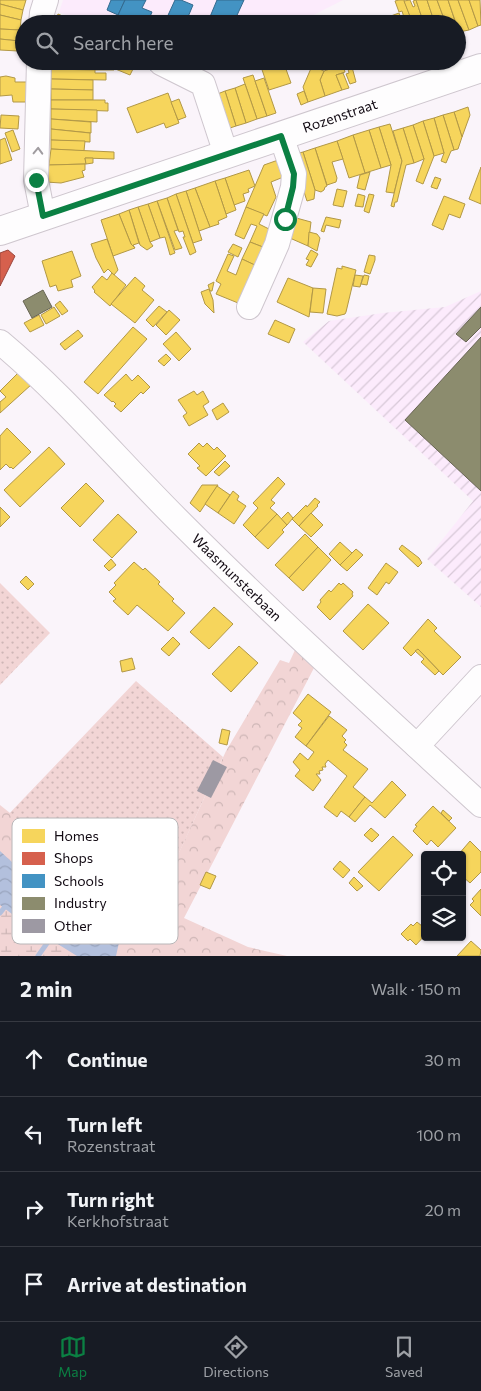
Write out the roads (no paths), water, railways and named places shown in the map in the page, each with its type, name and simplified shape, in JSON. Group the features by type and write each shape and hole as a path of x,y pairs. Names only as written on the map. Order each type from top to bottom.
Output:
{"main road":[{"name":"Rozenstraat","path":"0,231 481,68"}],"street":[{"path":"42,15 46,0"},
{"path":"39,70 36,180 43,216"},
{"path":"175,70 203,84 226,154"},
{"path":"249,307 277,244 293,187 294,174 281,136"},
{"name":"Waasmunsterbaan","path":"0,342 62,398 138,480 201,543 481,805"},
{"path":"416,746 481,678"}],"water":[{"path":"0,851 12,862 12,914 0,905"},
{"path":"58,944 119,944 116,956 77,956"}],"waterway":[{"path":"0,913 4,908"},
{"path":"38,956 46,944"}]}
